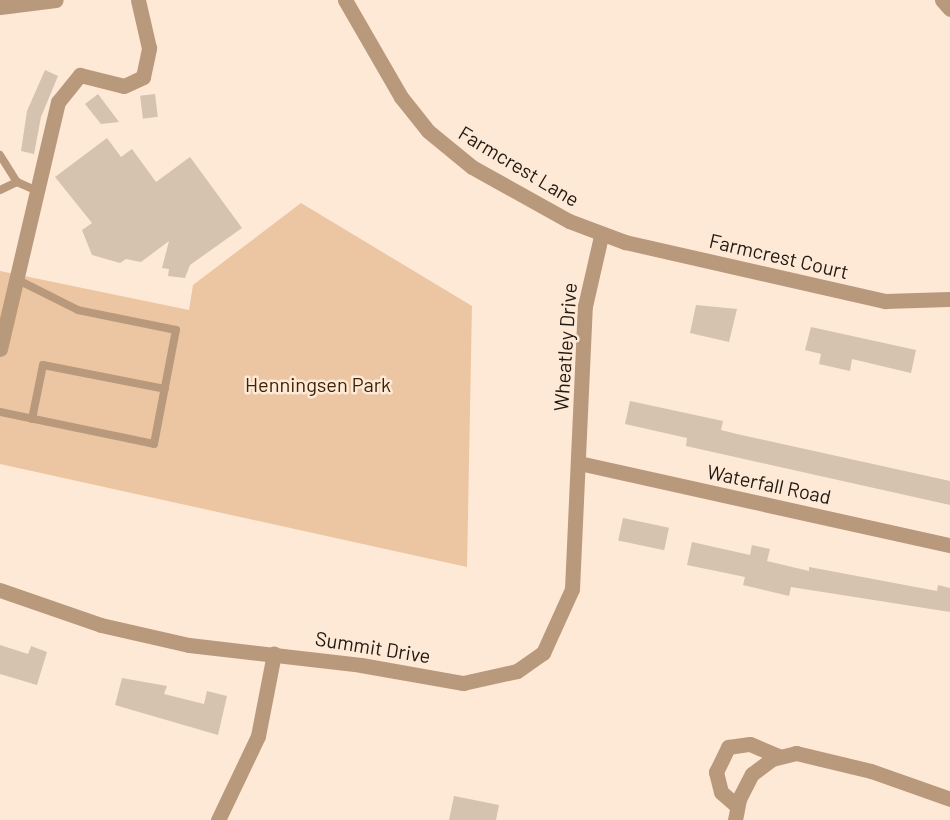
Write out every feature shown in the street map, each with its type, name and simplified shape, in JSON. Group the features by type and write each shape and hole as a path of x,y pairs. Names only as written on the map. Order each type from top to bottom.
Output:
{"street":[{"path":"0,7 56,0"},
{"path":"0,349 58,102 67,85 80,75 124,86 143,77 149,48 138,0"},
{"name":"Farmcrest Lane","path":"345,0 401,97 428,132 472,167 601,236"},
{"path":"942,0 950,9"},
{"name":"Farmcrest Court","path":"601,236 885,301 949,298"},
{"name":"Wheatley Drive","path":"579,463 585,306 601,236"},
{"name":"Waterfall Road","path":"579,463 950,545"},
{"name":"Summit Drive","path":"0,590 140,636 463,683 501,677 531,662 556,634 572,589 579,463"},
{"path":"218,820 258,736 274,654"},
{"path":"736,813 721,792 716,772 728,747 750,744 778,756 808,753 950,799"},
{"path":"736,813 752,774 778,756"}],"lane":[{"path":"0,154 17,182 37,191"},
{"path":"0,190 17,182"},
{"path":"0,412 154,444 176,330 78,310 16,279"},
{"path":"32,419 42,365 165,389"}],"green space":[{"name":"Henningsen Park","path":"301,203 472,306 467,567 0,464 0,271 189,310 193,285"}],"building":[{"path":"45,70 58,76 41,117 34,154 21,151 27,111"},
{"path":"98,94 119,122 101,124 85,104"},
{"path":"155,94 158,117 143,119 140,96"},
{"path":"107,138 121,157 132,149 156,182 190,157 242,228 190,265 185,278 168,276 169,269 162,268 169,241 141,262 126,259 120,263 92,255 82,230 92,223 55,177"},
{"path":"696,305 737,309 729,342 690,333"},
{"path":"811,327 916,350 911,373 852,359 850,371 819,364 821,354 805,350"},
{"path":"630,401 723,421 721,430 950,481 950,505 686,446 687,438 625,424"},
{"path":"623,518 669,528 664,550 618,540"},
{"path":"692,542 750,555 752,545 770,549 767,561 809,571 809,567 937,591 938,585 950,588 950,612 791,587 789,596 743,585 745,577 687,565"},
{"path":"0,645 28,654 31,646 47,652 37,685 0,674"},
{"path":"122,678 167,686 164,694 204,704 207,691 227,696 218,735 115,705"},
{"path":"454,796 499,805 496,820 449,820"}]}
